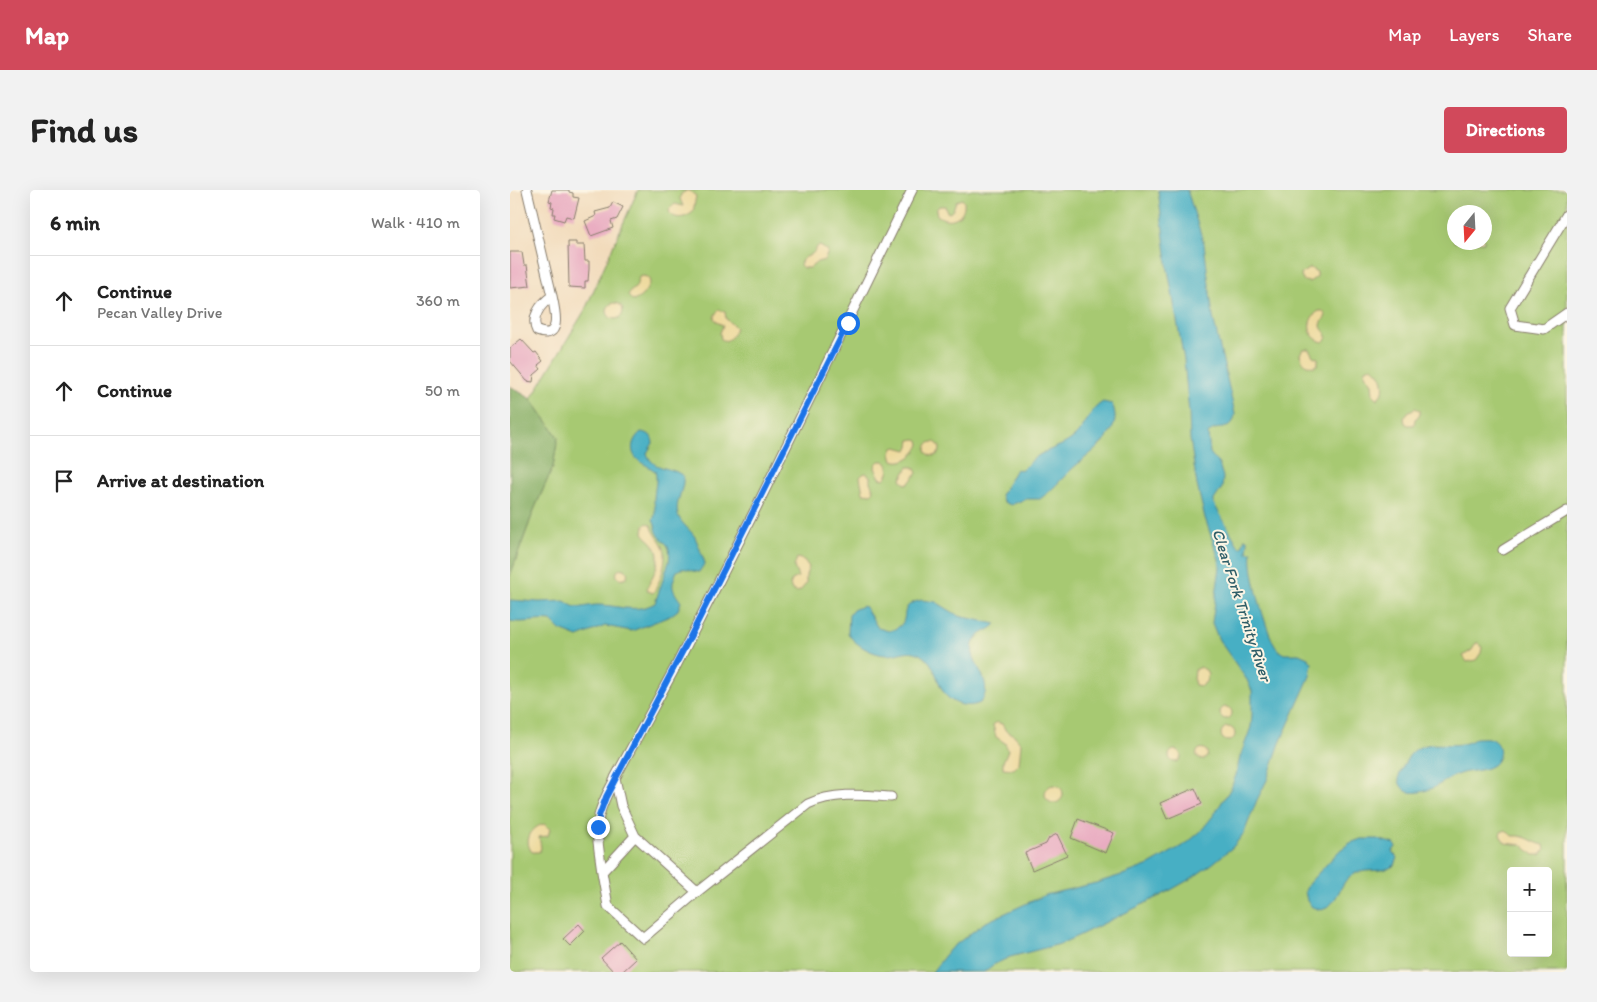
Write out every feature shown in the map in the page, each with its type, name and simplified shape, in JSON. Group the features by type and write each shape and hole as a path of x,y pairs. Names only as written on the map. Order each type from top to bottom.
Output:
{"street":[{"path":"526,190 552,296"},
{"path":"891,797 868,795 842,796 823,798 808,804 697,892 643,938 608,906 598,839 599,816 606,797 756,508 912,190"},
{"path":"1567,214 1510,308 1516,325 1544,329 1567,313"},
{"path":"1503,550 1567,511"},
{"path":"615,778 621,806 635,836 697,892"},
{"path":"602,872 635,836"}],"green space":[{"path":"638,190 1567,190 1567,972 510,972 510,576 534,510 553,467 558,437 531,399 585,310"},
{"path":"510,386 531,399 558,437 553,467 534,510 510,576"}],"sand":[{"path":"688,190 696,196 693,212 682,217 673,216 670,214 669,209 675,204 683,206 680,199 681,194"},
{"path":"962,199 964,207 956,218 947,219 937,215 936,210 939,206 945,206 949,213 953,210 956,201"},
{"path":"820,246 828,251 825,260 817,262 810,268 803,268 800,265 802,260 811,255"},
{"path":"1310,268 1317,272 1317,277 1309,282 1304,281 1301,277 1302,273"},
{"path":"639,277 647,277 650,281 649,285 642,296 633,301 628,296 636,287"},
{"path":"615,303 623,311 615,319 607,311"},
{"path":"719,310 725,312 726,319 736,328 728,340 721,339 720,333 723,325 718,323 714,317"},
{"path":"1319,311 1323,311 1326,316 1321,325 1327,336 1323,342 1314,337 1310,328 1311,319"},
{"path":"1303,349 1309,349 1313,356 1318,358 1318,364 1309,366 1305,363 1300,354"},
{"path":"1371,367 1380,374 1383,381 1383,392 1377,399 1373,395 1372,383 1365,374 1366,369"},
{"path":"1415,408 1420,410 1420,415 1415,419 1414,425 1408,425 1405,423 1404,418 1408,412"},
{"path":"910,440 919,440 920,444 913,455 901,461 893,460 891,453 893,448 907,450"},
{"path":"930,442 936,442 940,449 936,456 930,456 926,452 926,446"},
{"path":"879,461 884,461 888,468 884,479 880,478 875,468"},
{"path":"908,467 914,467 917,473 909,483 905,484 901,479"},
{"path":"866,473 870,476 870,482 874,491 871,494 863,493 860,477"},
{"path":"647,523 651,525 665,551 663,570 653,593 648,591 647,588 657,567 658,556 654,545 643,533 644,526"},
{"path":"797,558 804,560 809,567 806,575 806,584 800,591 796,592 792,590 790,585 792,580 798,577 794,567"},
{"path":"620,569 624,569 627,574 626,578 620,579 617,576 617,572"},
{"path":"1476,643 1479,643 1482,647 1481,653 1476,660 1467,662 1463,656 1472,650"},
{"path":"1200,667 1206,670 1208,674 1206,682 1201,686 1195,685 1194,681 1195,670"},
{"path":"1228,707 1231,708 1231,718 1224,719 1221,718 1220,711 1221,708"},
{"path":"996,722 1002,724 1006,731 1014,735 1021,743 1019,764 1014,769 1003,768 1003,762 1008,750 1005,743 996,737 993,725"},
{"path":"1228,727 1233,729 1235,734 1233,739 1228,741 1223,739 1221,734 1223,729"},
{"path":"1200,749 1204,749 1207,754 1206,758 1200,759 1197,756 1197,752"},
{"path":"1177,750 1180,751 1180,761 1173,762 1170,761 1169,754 1170,751"},
{"path":"1054,785 1060,788 1063,794 1060,800 1054,803 1048,800 1045,794 1048,788"},
{"path":"544,824 550,829 548,836 539,837 541,848 539,852 532,852 529,848 528,839 535,828"},
{"path":"1506,830 1512,836 1522,837 1544,845 1545,850 1541,855 1534,855 1522,845 1505,843 1500,835 1501,832"}],"water":[{"name":"Clear Fork Trinity River","path":"1158,190 1187,190 1204,244 1213,317 1235,414 1231,425 1215,429 1208,434 1210,453 1219,464 1223,477 1222,488 1214,500 1214,504 1239,547 1242,547 1245,538 1248,540 1247,552 1252,552 1253,572 1259,599 1275,646 1284,654 1299,654 1308,658 1312,663 1310,676 1280,743 1267,780 1244,833 1233,847 1212,864 1162,895 1060,944 1010,957 993,965 984,972 932,972 950,949 984,923 1045,895 1096,883 1149,865 1187,843 1200,832 1213,816 1231,788 1251,727 1252,691 1247,680 1219,640 1212,623 1220,567 1197,485 1190,439 1184,360 1168,270"},
{"path":"1103,402 1112,404 1115,414 1114,424 1110,433 1096,449 1040,499 1025,499 1011,505 1003,502 1001,495 1016,469 1022,470 1033,459 1074,437 1095,408"},
{"path":"641,432 648,434 652,438 653,443 647,453 653,463 683,476 677,505 678,515 695,537 705,563 699,572 686,569 677,571 673,581 673,588 681,602 678,610 670,616 632,631 605,626 578,637 560,630 551,621 510,621 510,600 565,601 577,607 598,605 641,608 655,603 670,555 668,547 659,536 653,520 655,512 655,471 638,460 632,449 634,441"},
{"path":"922,600 936,602 959,616 996,624 977,637 973,645 975,661 985,686 985,694 980,703 964,705 950,699 941,688 930,663 917,653 909,651 882,655 855,642 848,633 849,615 853,610 862,606 865,607 878,628 889,631 902,624 908,606"},
{"path":"1476,738 1490,738 1498,744 1500,752 1498,759 1493,765 1485,769 1459,774 1435,787 1423,791 1408,792 1401,786 1399,776 1406,761 1413,752 1421,747 1430,745 1468,743"},
{"path":"1361,839 1377,839 1395,844 1396,847 1392,852 1398,858 1395,865 1384,870 1354,874 1349,877 1330,905 1321,910 1312,907 1307,901 1305,891 1309,883 1340,850 1350,843"}],"building":[{"path":"552,190 569,190 569,192 573,193 573,197 579,198 574,218 566,216 564,221 554,218 554,208 551,207 552,202 549,201"},
{"path":"613,202 623,207 617,219 611,221 613,228 591,236 585,221 596,216 595,212 610,208"},
{"path":"568,242 584,245 585,261 589,261 588,281 585,281 585,288 569,287"},
{"path":"510,252 522,252 524,265 527,265 530,286 510,288"},
{"path":"521,339 543,361 538,365 541,369 534,375 533,382 527,381 510,361 510,348"},
{"path":"1195,788 1202,804 1167,819 1160,803"},
{"path":"1078,819 1114,833 1106,853 1071,838"},
{"path":"1057,834 1067,855 1032,870 1025,853 1046,844 1049,838"},
{"path":"579,924 585,931 570,946 563,939"},
{"path":"620,941 636,959 622,972 614,972 601,958"}],"route":[{"path":"598,827 599,816 615,778 688,641 848,323"}]}
